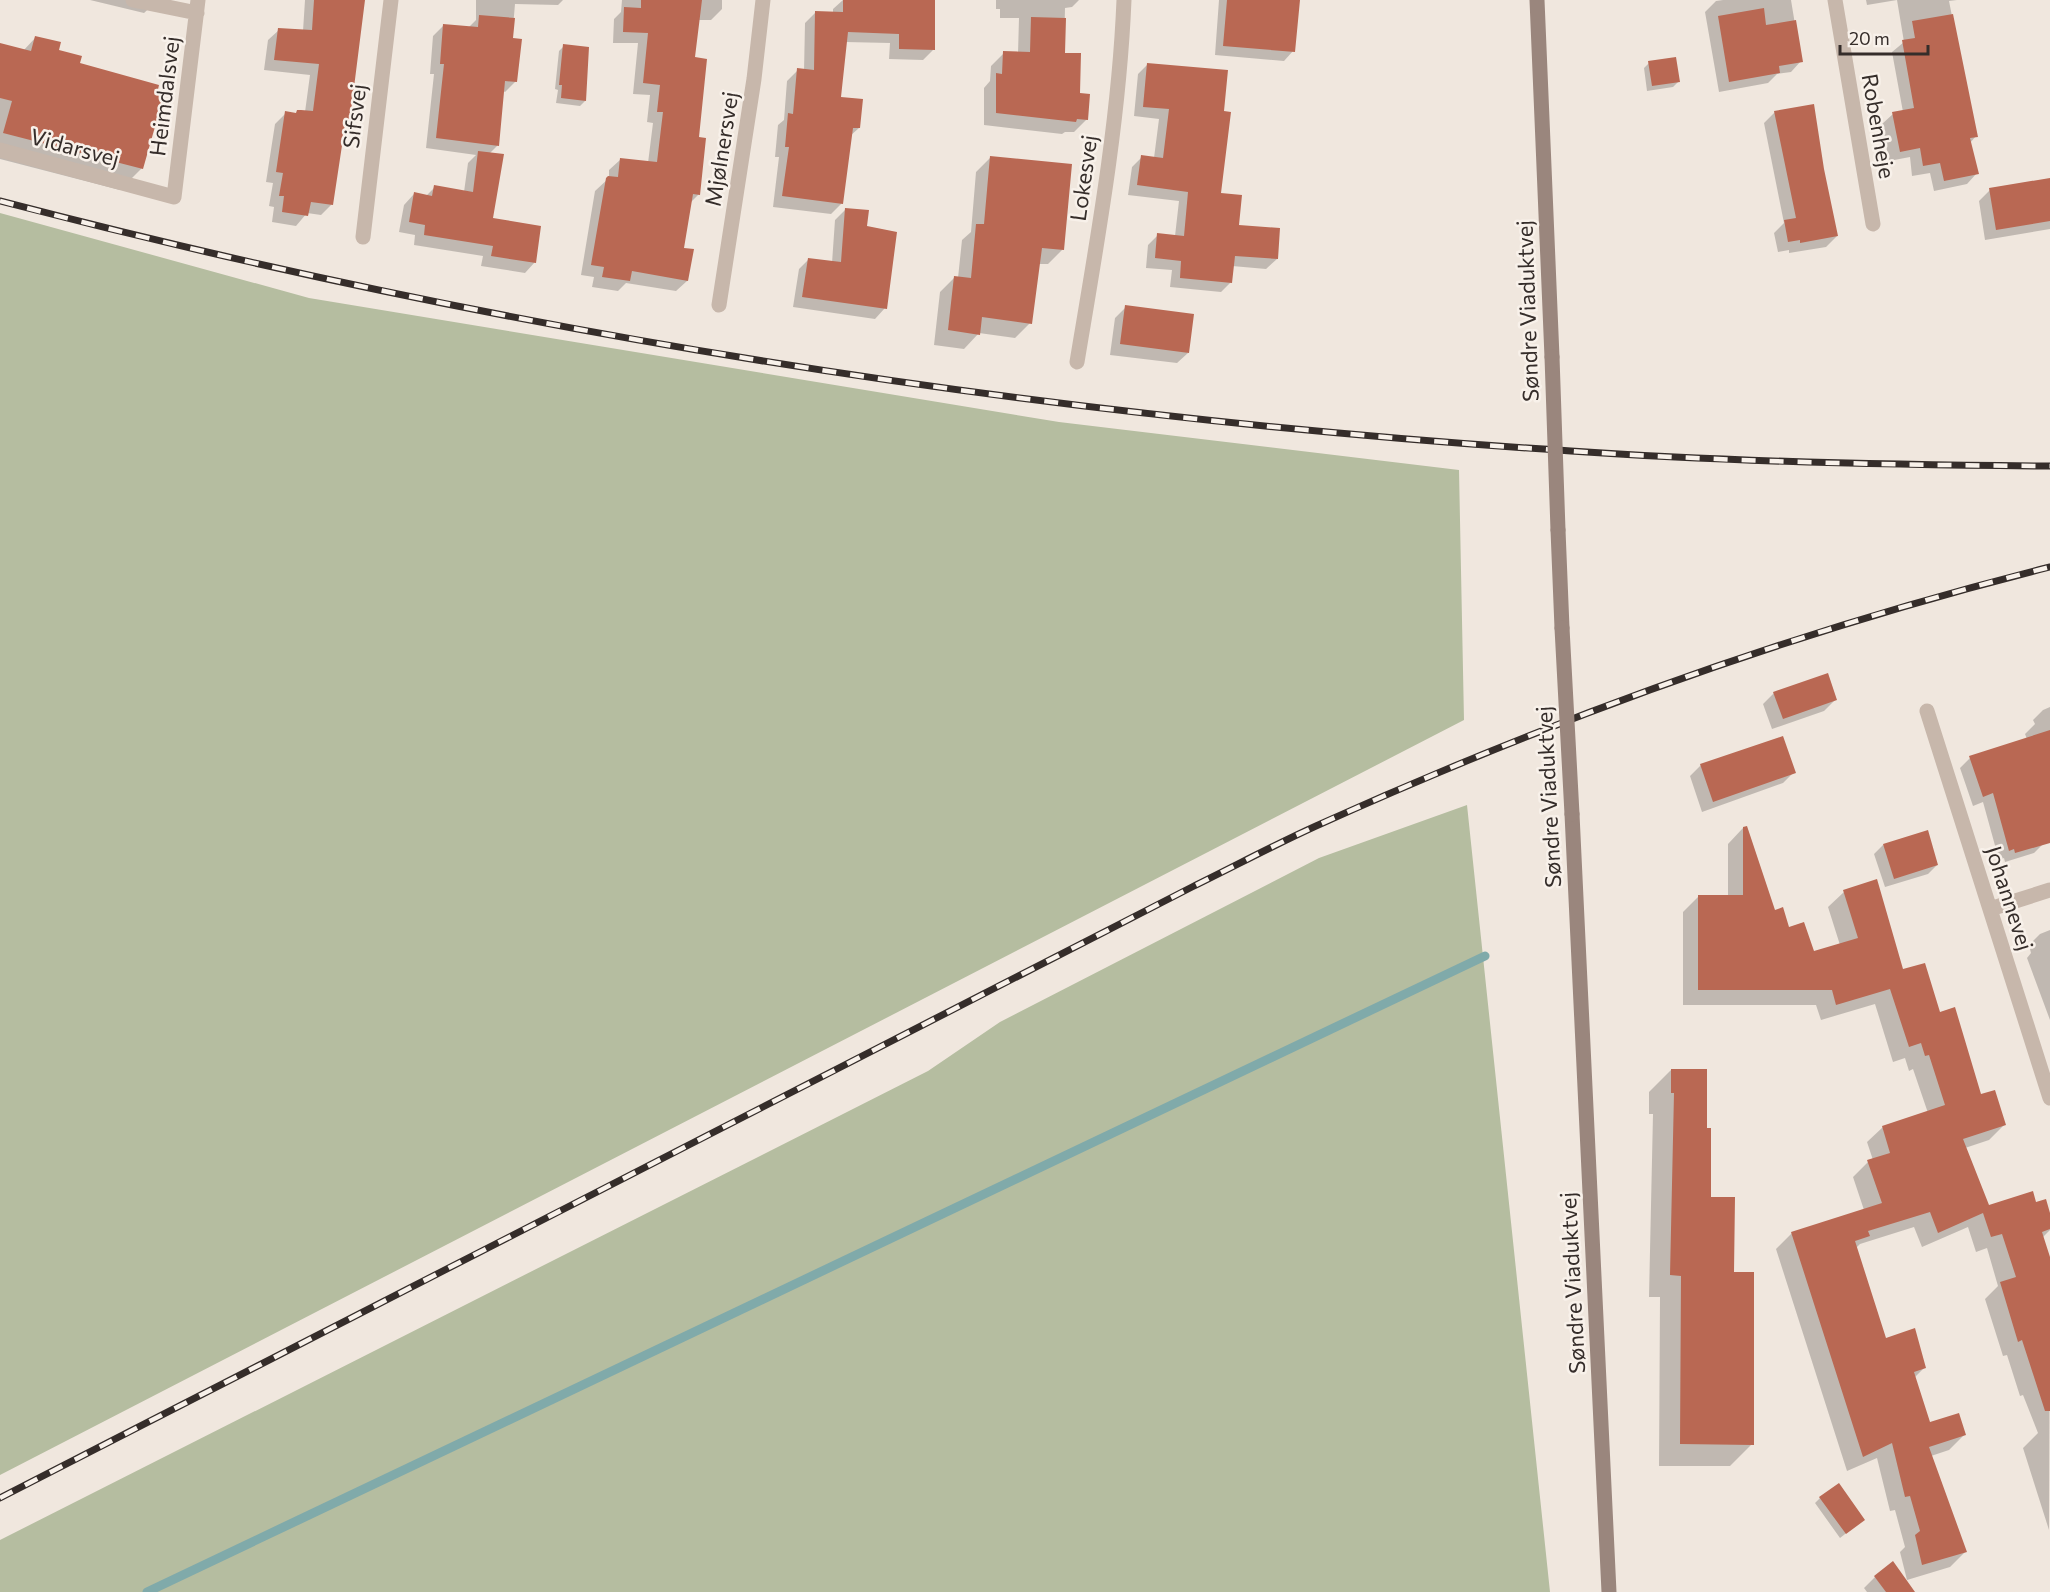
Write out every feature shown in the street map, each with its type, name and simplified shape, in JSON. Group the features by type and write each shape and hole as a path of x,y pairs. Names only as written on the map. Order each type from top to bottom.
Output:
{"main road":[{"name":"Søndre Viaduktvej","path":"1537,0 1562,627 1609,1592"}],"street":[{"path":"133,0 197,6"},
{"name":"Sifsvej","path":"363,237 391,0"},
{"name":"Mjølnersvej","path":"719,305 754,79 763,0"},
{"name":"Lokesvej","path":"1077,362 1106,186 1121,63 1124,0"},
{"name":"Robenheje","path":"1835,0 1873,224"},
{"name":"Heimdalsvej","path":"174,197 197,6"},
{"name":"Vidarsvej","path":"0,150 174,197"},
{"name":"Johannevej","path":"1927,711 2050,1098"},
{"path":"1990,909 2050,890"}],"green space":[{"path":"0,213 309,298 1059,422 1459,470 1464,720 0,1475"},
{"path":"1467,805 1550,1592 0,1592 0,1540 928,1071 1000,1022 1319,858"}],"building":[{"path":"314,0 365,0 350,119 346,119 333,205 311,202 308,216 282,212 284,196 279,196 283,173 276,172 285,111 296,113 297,110 313,111 319,64 274,60 278,28 312,30"},
{"path":"641,0 702,0 695,57 707,59 699,137 706,138 700,195 693,194 684,248 694,249 688,281 632,271 630,281 602,277 604,267 591,265 606,178 608,176 618,177 620,158 657,162 663,112 657,112 660,85 643,83 648,33 623,32 624,7 641,8"},
{"path":"843,0 935,0 935,50 899,49 899,34 848,32 841,97 863,99 860,128 853,128 843,204 782,196 789,147 785,147 788,113 793,114 797,68 814,70 815,11 843,12"},
{"path":"1227,0 1300,0 1295,52 1223,46"},
{"path":"1764,8 1766,25 1796,20 1803,62 1779,66 1780,73 1729,82 1718,16"},
{"path":"1953,14 1978,137 1970,138 1979,174 1944,181 1940,163 1923,166 1920,148 1900,152 1892,112 1914,108 1902,40 1915,38 1912,21"},
{"path":"479,15 515,18 513,38 522,39 517,82 505,81 499,146 436,138 444,64 440,64 443,24 478,27"},
{"path":"1031,17 1066,18 1065,53 1081,53 1080,93 1090,94 1088,120 1077,119 1076,122 996,113 996,73 1002,74 1003,51 1030,52"},
{"path":"35,36 61,42 59,50 82,56 80,63 159,85 157,94 164,95 143,169 3,133 12,101 0,98 0,43 31,51"},
{"path":"563,44 589,47 586,101 561,98 562,85 559,85"},
{"path":"1676,57 1680,82 1652,86 1648,61"},
{"path":"1147,63 1228,70 1224,111 1231,112 1221,193 1242,195 1239,225 1280,228 1278,259 1235,256 1232,283 1180,278 1181,261 1155,258 1157,233 1184,236 1188,192 1137,185 1141,155 1163,158 1169,109 1143,107"},
{"path":"1814,104 1838,236 1800,243 1800,240 1788,242 1784,220 1796,218 1774,111"},
{"path":"478,151 504,154 493,218 541,226 536,263 491,256 493,246 424,235 425,225 409,222 414,192 432,196 434,185 473,192"},
{"path":"990,156 1072,164 1064,250 1042,248 1032,324 982,317 980,335 948,330 954,276 971,278 976,224 984,224"},
{"path":"2050,178 2050,221 1996,230 1989,188"},
{"path":"845,208 869,210 867,226 897,232 887,309 802,297 808,258 841,262"},
{"path":"1125,305 1194,314 1189,353 1120,344"},
{"path":"1828,673 1837,700 1783,719 1773,692"},
{"path":"2050,730 2050,843 2015,853 2014,849 2009,851 1993,793 1983,797 1969,756"},
{"path":"1783,736 1796,773 1713,802 1700,764"},
{"path":"1747,826 1775,910 1783,907 1789,927 1804,922 1814,951 1858,938 1843,890 1877,879 1903,969 1925,963 1940,1012 1955,1007 1981,1094 1995,1090 2006,1125 1963,1139 1989,1205 2033,1191 2036,1202 2046,1199 2050,1213 2050,1229 2042,1232 2050,1257 2050,1411 2045,1411 2022,1340 2018,1342 2000,1282 2016,1277 2002,1234 1991,1237 1983,1213 1938,1233 1930,1212 1868,1231 1870,1236 1855,1241 1886,1338 1915,1328 1926,1368 1914,1372 1930,1422 1959,1413 1966,1435 1929,1447 1967,1552 1922,1565 1915,1535 1920,1531 1910,1496 1905,1497 1892,1443 1863,1457 1791,1232 1882,1203 1867,1160 1890,1153 1882,1126 1945,1105 1929,1055 1925,1056 1921,1043 1909,1047 1890,989 1836,1005 1832,990 1698,990 1698,895 1743,895 1743,827"},
{"path":"1928,830 1938,865 1894,879 1883,844"},
{"path":"1671,1069 1707,1069 1707,1128 1711,1128 1711,1197 1735,1197 1734,1272 1754,1272 1754,1445 1680,1444 1681,1276 1670,1275 1674,1093 1671,1093"},
{"path":"1839,1483 1865,1520 1846,1534 1819,1497"},
{"path":"1893,1561 1915,1592 1886,1592 1874,1576"}],"waterway":[{"path":"147,1592 1485,956"}],"railway":[{"path":"0,201 193,249 388,292 583,330 780,364 977,392 1174,416 1372,436 1571,451 1810,462 2050,466"},
{"path":"0,1498 1192,887 1316,826 1495,749 1677,680 1862,619 2050,567"}]}
